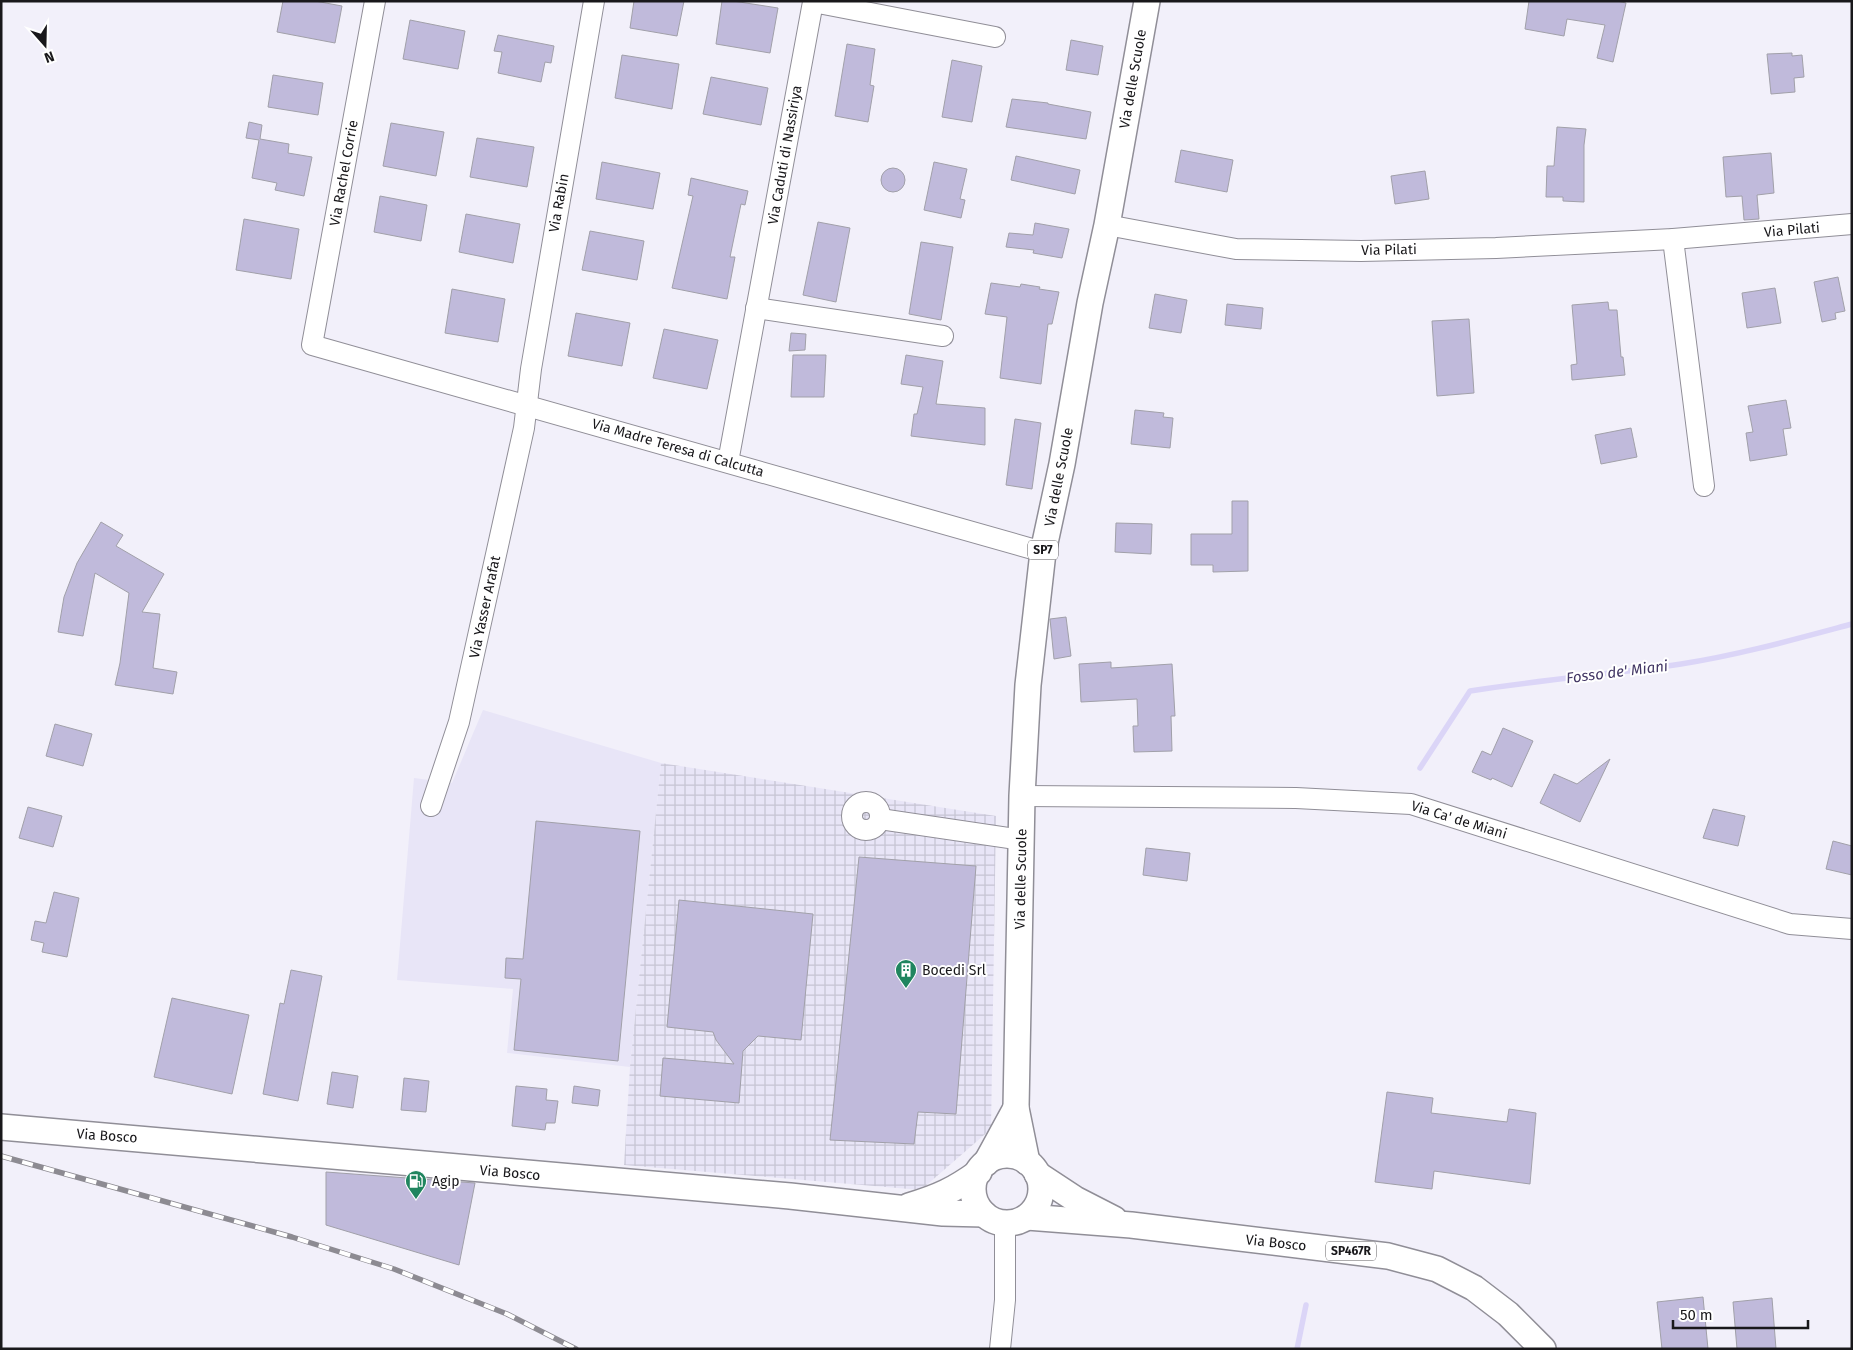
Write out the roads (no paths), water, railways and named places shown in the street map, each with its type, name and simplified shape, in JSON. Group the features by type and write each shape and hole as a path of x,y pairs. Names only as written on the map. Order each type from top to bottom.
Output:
{"main road":[{"name":"Via delle Scuole","path":"1032,1168 1016,1108 1022,796 1028,685 1043,552 1062,464 1090,303 1107,225 1147,1"},
{"name":"Via delle Scuole","path":"982,1167 1016,1108"},
{"name":"Via Bosco","path":"1,1127 790,1196 943,1213 1131,1225 1388,1256 1437,1269 1474,1288 1508,1314 1543,1349"},
{"name":"Via Bosco","path":"900,1208 937,1198 957,1188 996,1158 1008,1156 1018,1157 1075,1199 1103,1214 1131,1225"},
{"path":"982,1167 974,1182 974,1194 977,1205 1005,1218 1036,1209 1041,1189 1032,1168"}],"street":[{"name":"Via Rachel Corrie","path":"312,345 375,1"},
{"name":"Via Rabin","path":"528,406 531,369 594,1"},
{"name":"Via Caduti di Nassiriya","path":"728,462 813,2 994,37"},
{"name":"Via Pilati","path":"1107,225 1236,249 1361,251 1486,248 1673,239 1852,224"},
{"path":"1673,239 1704,486"},
{"path":"756,308 944,336"},
{"name":"Via Madre Teresa di Calcutta","path":"312,345 1043,552"},
{"name":"Via Yasser Arafat","path":"431,806 459,722 528,406"},
{"name":"Via Ca' de Miani","path":"1022,796 1296,798 1412,804 1790,924 1852,929"},
{"path":"880,819 1022,840"},
{"path":"1000,1349 1005,1300 1005,1218"}],"waterway":[{"name":"Fosso de' Miani","path":"1420,768 1470,691 1681,664 1767,646 1852,624"},
{"name":"Fosso de' Miani","path":"1297,1349 1306,1305"}],"railway":[{"path":"1,1156 292,1237 394,1269 507,1314 576,1349"}],"place":[{"name":"Bocedi Srl","path":"906,989"},
{"name":"Agip","path":"416,1200"}]}
